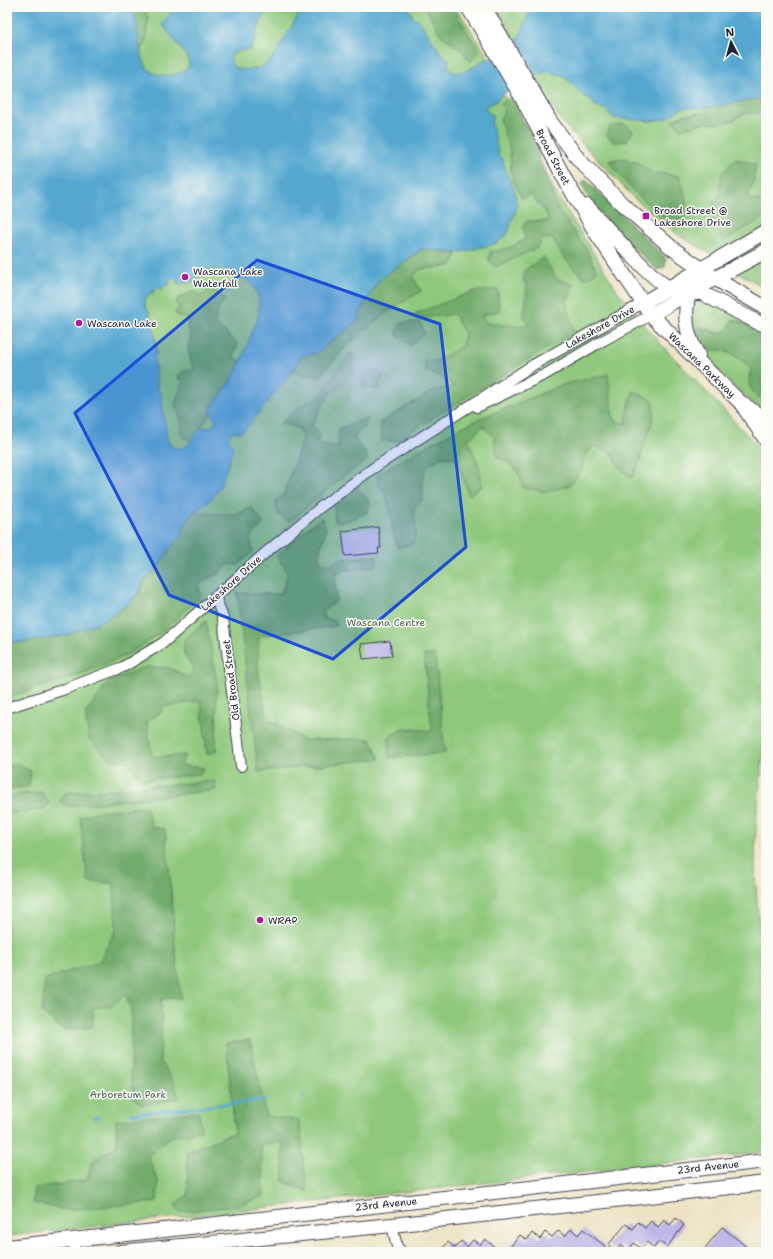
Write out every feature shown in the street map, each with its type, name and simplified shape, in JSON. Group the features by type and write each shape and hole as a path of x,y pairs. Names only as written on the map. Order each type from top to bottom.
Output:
{"main road":[{"name":"Broad Street","path":"468,7 498,45 526,93 567,183 595,231 647,309"},
{"name":"Broad Street","path":"484,7 498,45"},
{"name":"Broad Street","path":"526,93 550,121 579,160 622,204 672,248"},
{"path":"567,183 623,246 664,286 702,293 759,323 766,325"},
{"name":"Lakeshore Drive","path":"647,309 680,289 701,269 766,232"},
{"path":"672,248 714,278 766,308"},
{"path":"672,248 682,270 680,289 686,314 687,326 694,348 705,368"},
{"name":"Lakeshore Drive","path":"647,309 680,289 714,278 766,251"},
{"name":"Wascana Parkway","path":"647,309 740,402 766,420"},
{"path":"740,402 766,440"},
{"name":"23rd Avenue","path":"7,1247 75,1246 766,1161"},
{"path":"120,1252 392,1225 766,1183"}],"street":[{"name":"Lakeshore Drive","path":"437,426 546,374 602,341 647,309"},
{"name":"Lakeshore Drive","path":"7,708 65,689 123,667 162,643 191,619 215,596 322,506 372,468 533,364 647,309"},
{"name":"Old Broad Street","path":"215,596 223,618 241,766"},
{"path":"392,1225 397,1247 402,1252"}],"highlighted area":[{"path":"257,260 440,324 466,547 333,659 169,595 75,413"}],"green space":[{"name":"Wascana Centre","path":"7,7 456,7 488,57 503,94 558,197 617,290 657,340 755,443 766,460 766,745 763,756 756,821 755,876 766,1000 766,1152 7,1236"},
{"path":"131,7 143,7 148,18 146,43 140,52 136,24"},
{"path":"425,7 452,7 479,51 471,62 461,50 440,34"},
{"path":"497,7 766,7 766,288 677,234 634,198 561,121 537,81"},
{"path":"511,97 531,135 558,210 586,248 597,272 586,279 567,261 553,239 543,238 537,248 495,267 489,261 490,252 509,248 525,239 523,226 527,221 548,221 546,213 531,195 522,199 511,175 510,152 500,119 504,112 501,103"},
{"path":"766,97 766,113 743,114 734,120 719,124 704,123 681,129 672,120 684,115 706,112 714,106"},
{"path":"625,124 633,131 627,141 614,142 607,136 610,126"},
{"path":"623,158 639,163 651,172 679,176 683,186 686,209 683,220 676,228 633,191 609,161"},
{"path":"735,159 756,164 753,183 748,195 751,200 766,200 766,216 724,241 713,224 713,202 719,197 721,175"},
{"path":"586,180 666,258 665,267 657,270 602,216 585,192 582,183"},
{"path":"422,249 457,253 452,266 420,269 413,277 421,291 383,315 346,346 319,377 292,372 301,356 316,353 357,322 361,311 379,280"},
{"path":"544,257 556,278 574,285 566,303 574,332 396,441 382,441 380,422 435,390 455,386 443,378 426,371 424,360 437,361 462,346 465,335 454,314 423,318 414,314 475,291 498,290 499,311 482,315 486,323 516,326 530,324 524,317 527,284 523,282 525,270"},
{"path":"210,287 225,299 218,310 214,323 238,344 233,356 241,362 212,408 211,413 192,441 184,438 180,432 182,424 175,404 183,380 179,379 178,376 184,371 194,370 188,350 191,340 187,318 177,316 174,313 179,309 176,302 178,298 195,291 199,296 202,296"},
{"path":"703,298 766,330 766,333 734,319 726,331 718,333 699,326 707,349 720,350 736,356 751,369 749,379 761,385 761,378 766,377 766,413 723,376 694,341 691,333 693,299"},
{"path":"733,319 766,333 766,335 762,338 766,343 766,377 761,378 763,394 759,398 751,388 749,378 751,369 746,364 736,356 726,352 707,349 698,338 697,327 718,333 726,331"},
{"path":"420,322 425,333 410,346 396,334 401,323"},
{"path":"350,353 353,354 353,378 329,394 312,425 321,434 316,444 338,448 339,428 369,418 354,438 364,451 368,460 346,474 289,522 278,514 276,501 278,498 283,496 304,435 299,433 300,429 289,425 280,424 299,407 320,395"},
{"path":"377,368 383,375 378,390 363,387 364,373"},
{"path":"608,374 613,420 626,424 627,412 633,391 653,400 654,416 640,460 632,478 619,467 612,453 594,446 584,457 581,471 570,485 547,492 523,488 520,476 515,468 497,457 494,437 483,426 468,440 478,463 482,486 469,495 455,457 440,458 427,466 423,477 422,500 414,510 416,532 413,544 398,548 393,533 387,498 378,485 377,474 450,433 481,418 562,385"},
{"path":"355,489 359,489 370,503 368,512 350,520 335,522 334,505"},
{"path":"252,508 263,523 250,538 253,552 238,565 229,564 218,574 199,584 200,597 160,633 133,651 103,665 72,677 7,698 7,642 25,642 137,596 146,578 158,567 168,551 181,536 185,524 192,513 234,514"},
{"path":"322,518 326,530 320,549 320,562 328,565 341,559 376,556 377,566 335,572 336,601 323,611 323,617 335,621 337,626 259,636 258,669 267,719 304,740 370,739 380,759 258,772 237,593 281,594 288,574 277,556 309,527"},
{"path":"206,621 217,682 216,752 207,754 201,701 161,707 163,711 147,721 152,757 185,755 181,765 204,768 200,774 142,780 128,762 111,760 89,739 85,714 109,681 147,667 170,668 189,678 194,668 184,655 184,640"},
{"path":"424,655 435,655 445,753 389,758 389,737 404,728 432,731"},
{"path":"14,763 31,771 29,786 7,790 7,766"},
{"path":"215,781 216,790 66,807 60,801 65,793"},
{"path":"42,792 49,803 44,809 7,814 7,796"},
{"path":"146,807 152,827 165,829 174,938 181,998 161,999 162,1018 160,1060 175,1085 179,1098 142,1105 134,1098 131,1072 131,1010 125,994 112,1006 93,1008 93,1027 63,1030 42,1013 45,979 99,962 116,930 114,883 88,882 80,817 101,811"},
{"path":"250,1040 266,1116 299,1120 307,1191 284,1182 282,1142 261,1144 264,1196 237,1206 179,1212 175,1204 188,1195 187,1152 235,1132 226,1043"},
{"path":"194,1112 199,1113 201,1131 170,1137 148,1156 158,1181 157,1202 67,1210 33,1203 34,1188 87,1180 92,1161 117,1146 116,1120"}],"water":[{"name":"Wascana Lake","path":"7,7 131,7 137,23 139,44 144,62 148,69 155,74 163,76 182,72 186,70 189,64 188,58 162,24 175,7 266,7 251,49 239,51 231,57 233,66 240,70 259,68 268,63 278,50 303,7 408,7 414,19 417,18 442,55 449,59 448,65 450,70 459,72 469,69 486,59 489,59 517,43 531,7 766,7 766,97 705,108 681,108 668,118 651,121 613,118 607,110 594,105 591,99 583,96 562,75 546,72 539,74 503,94 495,102 487,105 485,110 494,116 491,121 499,156 503,160 505,169 514,189 517,206 507,235 495,244 457,253 422,249 379,280 361,311 357,322 316,353 301,356 292,372 245,430 241,432 232,432 228,438 233,446 233,450 220,487 208,503 192,513 185,524 181,536 168,551 158,567 146,578 137,596 118,612 96,624 67,635 25,642 7,642","holes":["213,269 239,275 252,285 257,292 259,301 258,315 238,367 230,382 211,410 216,421 212,427 201,428 185,447 177,448 171,446 167,439 161,393 158,390 154,357 157,353 154,328 151,325 145,298 159,287 161,290 163,286 168,285 171,279 177,278 177,284 195,282 194,278 207,271"]}],"building":[{"path":"378,527 381,548 378,548 379,553 345,556 342,531"},
{"path":"390,641 392,656 363,659 361,644"},
{"path":"676,1218 684,1225 667,1247 659,1241 654,1248 647,1242 641,1249 634,1243 628,1251 621,1245 616,1251 608,1245 626,1224 633,1229 638,1222 645,1228 651,1221 658,1227 664,1220 670,1225"},
{"path":"722,1227 753,1252 702,1252"},
{"path":"571,1229 578,1235 583,1229 605,1246 600,1252 506,1252 520,1235 527,1240 532,1233 540,1239 545,1232 552,1237 558,1231 565,1236"},
{"path":"485,1239 501,1252 440,1252 448,1242 455,1248 461,1241 467,1247 473,1240 480,1245"}],"waterway":[{"path":"131,1114 265,1100"},
{"path":"94,1118 98,1117"}],"place":[{"name":"Broad Street @ Lakeshore Drive","path":"646,216"},
{"name":"Wascana Lake Waterfall","path":"185,277"},
{"name":"Wascana Lake","path":"79,323"},
{"name":"WRAP","path":"260,920"}],"park label":[{"name":"Arboretum Park","path":"128,1094"}]}
